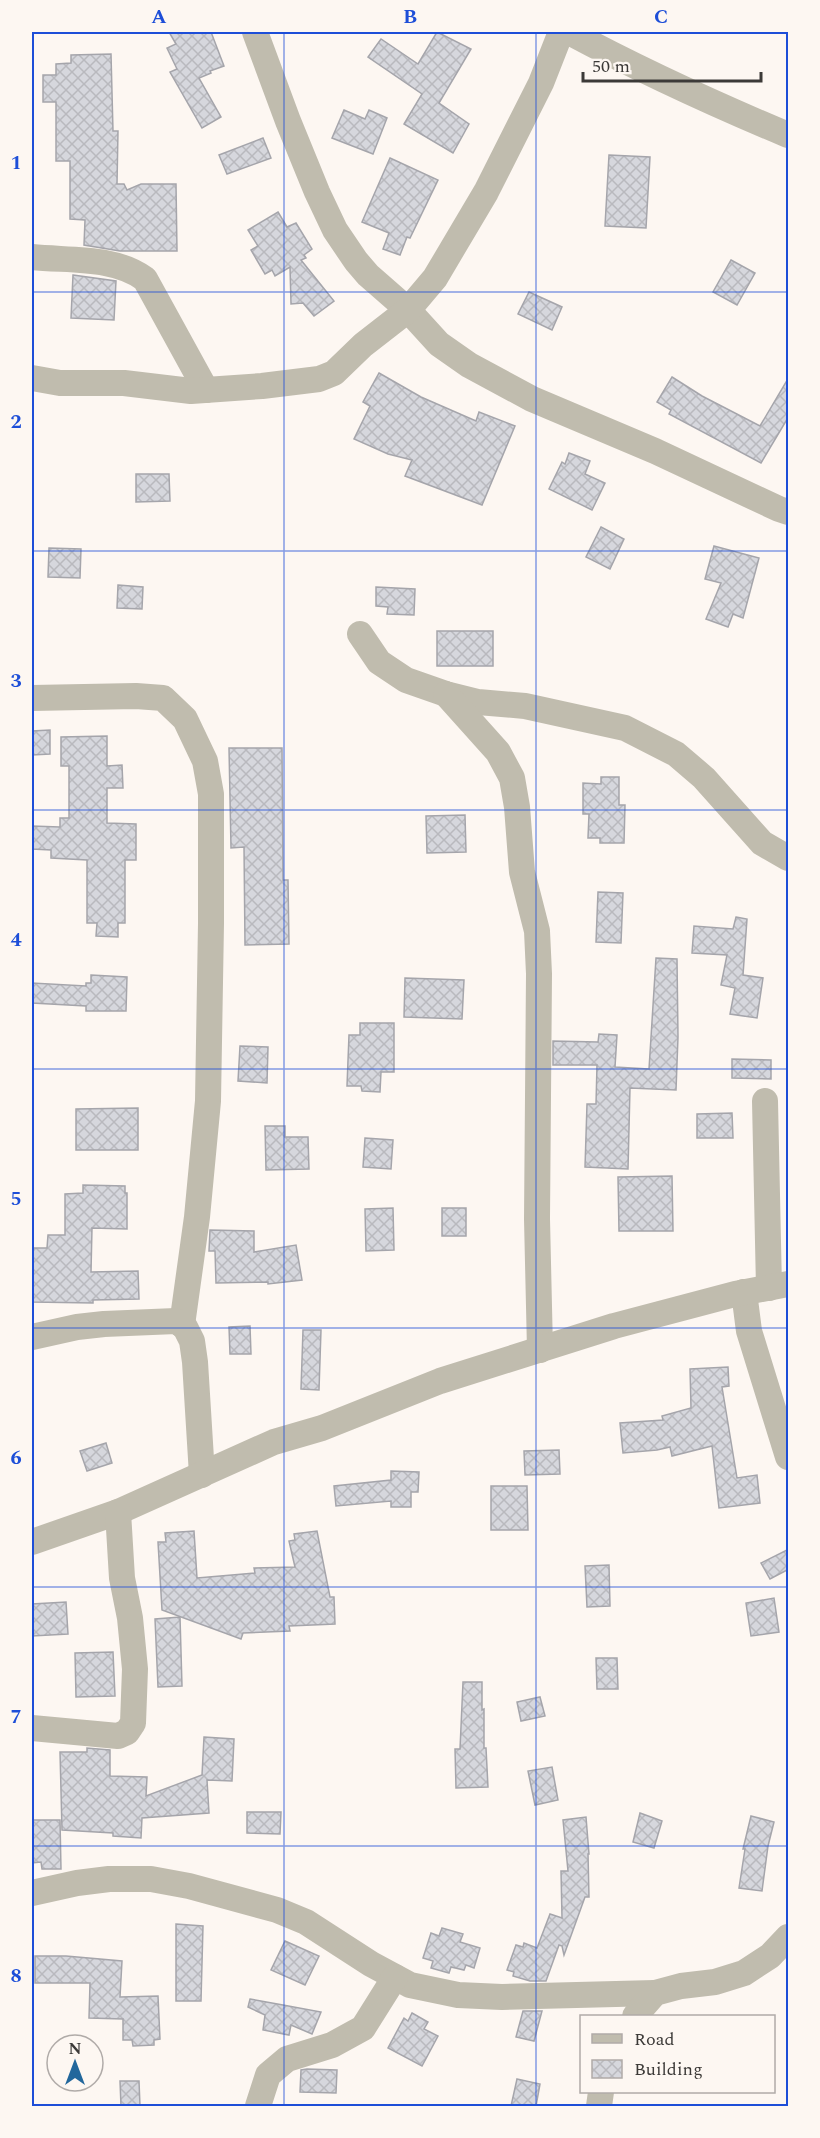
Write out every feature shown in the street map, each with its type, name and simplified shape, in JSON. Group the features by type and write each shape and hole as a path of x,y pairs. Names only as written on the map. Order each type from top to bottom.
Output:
{"street":[{"path":"255,32 288,121 335,230 368,275 408,310 432,337 451,354 532,399 655,451 779,510 789,512"},
{"path":"32,378 60,383 101,382 169,390 206,390 262,387 324,378 343,366 363,345 408,310 435,278 486,192 541,83 561,32"},
{"path":"568,32 730,111 789,135"},
{"path":"32,257 113,264 129,269 146,279 206,390"},
{"path":"360,634 379,662 406,680 478,702 525,706 625,728 676,754 704,778 762,843 789,858"},
{"path":"446,694 498,752 512,778 517,807 522,872 537,931 539,974 537,1219 540,1350"},
{"path":"32,698 136,696 163,698 185,719 205,761 211,794 209,1072 197,1217 182,1325"},
{"path":"765,1101 767,1288 749,1331 789,1457"},
{"path":"32,1542 118,1512 290,1436 322,1428 440,1381 614,1326 767,1288"},
{"path":"32,1337 76,1327 104,1324 176,1321 182,1325 192,1341 195,1362 201,1475"},
{"path":"32,1728 118,1736 127,1732 133,1724 135,1669 130,1618 118,1543 118,1512"},
{"path":"32,1893 77,1882 109,1879 151,1879 189,1886 277,1910 306,1922 395,1977 410,1984 458,1995 502,1997 655,1993 681,1986 715,1982 744,1973 770,1956 789,1937"},
{"path":"258,2106 268,2075 287,2059 332,2045 363,2028 395,1977"},
{"path":"636,2015 655,1993"}],"building":[{"path":"169,32 211,32 224,66 199,78 221,117 202,128 170,72 177,69 167,48 176,44"},
{"path":"437,32 471,49 439,103 469,124 453,153 404,124 422,94 368,57 381,39 418,64"},
{"path":"111,54 113,131 118,131 117,184 124,184 127,190 141,184 176,184 177,251 120,251 84,245 85,220 70,219 70,161 56,161 56,102 43,102 43,75 56,75 56,64 71,63 71,55"},
{"path":"344,110 365,119 369,110 387,118 373,154 332,138"},
{"path":"263,138 271,158 227,174 219,155"},
{"path":"609,155 650,157 646,228 605,226"},
{"path":"390,158 438,180 410,238 407,237 400,255 383,249 389,233 362,222"},
{"path":"278,212 287,227 296,223 312,249 304,255 306,258 301,260 334,301 314,316 303,303 291,304 290,267 275,276 272,270 265,274 251,250 258,246 248,230"},
{"path":"731,260 755,273 737,305 713,292"},
{"path":"73,275 116,281 114,320 71,318"},
{"path":"529,292 562,307 552,330 518,314"},
{"path":"379,373 421,397 476,421 479,412 515,426 482,505 405,476 412,460 388,454 354,439 370,406 363,402"},
{"path":"672,377 702,396 760,426 789,377 789,416 761,463 669,414 671,410 657,402"},
{"path":"569,453 590,461 585,474 605,483 592,510 549,489 562,462 565,464"},
{"path":"136,474 169,474 170,501 136,502"},
{"path":"601,527 624,539 610,569 586,557"},
{"path":"714,546 759,558 743,618 733,614 728,627 706,619 721,583 705,579"},
{"path":"49,548 81,549 80,578 48,577"},
{"path":"118,585 143,587 142,609 117,608"},
{"path":"376,587 415,589 414,615 387,614 388,607 376,606"},
{"path":"437,631 493,631 493,666 437,666"},
{"path":"50,730 50,754 32,755 32,731"},
{"path":"107,736 107,766 122,765 123,788 107,788 107,823 136,824 136,860 125,860 125,923 118,923 118,937 96,936 97,923 87,923 87,860 51,858 51,850 32,849 32,826 60,827 60,818 69,818 69,766 61,766 61,737"},
{"path":"229,748 282,748 283,880 288,880 289,944 245,945 244,847 231,848"},
{"path":"601,777 619,777 619,805 625,805 624,843 600,843 600,838 588,838 589,814 583,814 583,783 601,784"},
{"path":"465,815 466,852 427,853 426,816"},
{"path":"598,892 623,893 621,943 596,942"},
{"path":"736,917 747,919 743,975 763,978 757,1018 730,1014 735,988 721,985 727,955 692,953 694,926 733,929"},
{"path":"656,958 677,959 676,1090 630,1088 628,1169 585,1167 587,1104 596,1104 597,1065 553,1065 553,1041 598,1042 599,1034 617,1035 615,1067 649,1069"},
{"path":"91,975 127,977 126,1011 86,1011 86,1006 32,1003 32,983 86,986 86,983 91,983"},
{"path":"405,978 464,980 462,1019 404,1017"},
{"path":"360,1023 394,1023 394,1072 381,1072 380,1092 362,1091 361,1086 347,1086 349,1035 360,1035"},
{"path":"240,1046 268,1047 267,1083 238,1081"},
{"path":"732,1059 771,1060 771,1079 732,1078"},
{"path":"138,1108 138,1150 76,1150 76,1109"},
{"path":"732,1113 733,1138 697,1138 697,1114"},
{"path":"265,1126 285,1126 285,1137 308,1137 309,1169 266,1170"},
{"path":"365,1138 393,1140 391,1169 363,1167"},
{"path":"672,1176 673,1231 619,1231 618,1177"},
{"path":"83,1185 125,1186 127,1229 92,1228 91,1272 138,1271 139,1299 93,1300 93,1303 32,1302 32,1248 47,1248 48,1235 65,1235 65,1194 83,1193"},
{"path":"393,1208 394,1250 366,1251 365,1209"},
{"path":"442,1208 466,1208 466,1236 442,1236"},
{"path":"210,1230 254,1231 254,1252 296,1245 302,1280 268,1284 268,1282 216,1283 215,1251 209,1251"},
{"path":"250,1326 251,1354 230,1354 229,1327"},
{"path":"303,1330 321,1330 319,1390 301,1389"},
{"path":"728,1367 729,1386 722,1387 737,1478 757,1475 760,1503 719,1508 712,1446 672,1456 670,1447 623,1453 620,1423 663,1420 662,1416 691,1408 690,1369"},
{"path":"106,1443 112,1463 87,1471 80,1451"},
{"path":"559,1450 560,1474 525,1475 524,1451"},
{"path":"391,1471 419,1472 418,1492 411,1492 411,1507 391,1507 391,1501 336,1506 334,1486 391,1480"},
{"path":"491,1486 527,1486 528,1530 491,1530"},
{"path":"194,1531 197,1578 255,1573 254,1568 295,1567 289,1541 295,1540 294,1534 317,1531 330,1597 334,1597 335,1624 289,1626 290,1631 243,1633 241,1639 162,1610 158,1542 166,1542 165,1533"},
{"path":"789,1549 789,1569 770,1579 761,1563"},
{"path":"609,1565 610,1606 587,1607 585,1566"},
{"path":"774,1598 779,1632 751,1636 746,1603"},
{"path":"66,1602 68,1634 32,1636 32,1604"},
{"path":"180,1617 182,1686 158,1687 155,1619"},
{"path":"113,1652 115,1696 76,1697 75,1653"},
{"path":"596,1658 617,1658 618,1689 597,1689"},
{"path":"463,1682 482,1682 488,1787 456,1788 455,1749 460,1749"},
{"path":"540,1697 545,1716 521,1721 517,1702"},
{"path":"204,1737 234,1739 232,1781 207,1780 209,1813 142,1818 141,1838 113,1836 113,1833 62,1830 60,1752 87,1752 87,1748 110,1750 110,1776 147,1777 146,1796 202,1775"},
{"path":"552,1767 558,1800 535,1805 528,1771"},
{"path":"247,1812 281,1812 280,1834 247,1833"},
{"path":"640,1813 662,1821 654,1848 633,1842"},
{"path":"751,1816 774,1822 762,1891 739,1888 745,1849 743,1849"},
{"path":"586,1817 589,1897 585,1897 564,1955 562,1946 559,1945 546,1981 530,1981 513,1976 514,1972 507,1970 516,1945 523,1947 524,1943 537,1948 550,1914 562,1918 561,1871 568,1871 563,1820"},
{"path":"32,1820 60,1820 61,1869 42,1869 41,1862 32,1863"},
{"path":"176,1924 203,1926 201,2001 176,2001"},
{"path":"442,1928 463,1934 460,1942 480,1948 474,1968 466,1965 464,1970 451,1967 449,1973 431,1968 433,1961 423,1958 431,1933 439,1936"},
{"path":"285,1941 319,1956 305,1985 271,1970"},
{"path":"35,1956 122,1961 120,1997 158,1996 160,2039 154,2040 154,2045 133,2046 132,2040 123,2040 123,2019 89,2018 90,1983 35,1983"},
{"path":"250,1999 321,2012 312,2034 291,2025 289,2035 263,2030 265,2015 248,2007"},
{"path":"523,2011 542,2011 534,2041 516,2037"},
{"path":"412,2013 428,2022 424,2029 438,2036 422,2066 388,2048 404,2018 408,2021"},
{"path":"301,2070 337,2070 336,2093 300,2092"},
{"path":"517,2079 540,2084 536,2106 511,2106"},
{"path":"120,2081 139,2081 140,2106 121,2106"}]}
